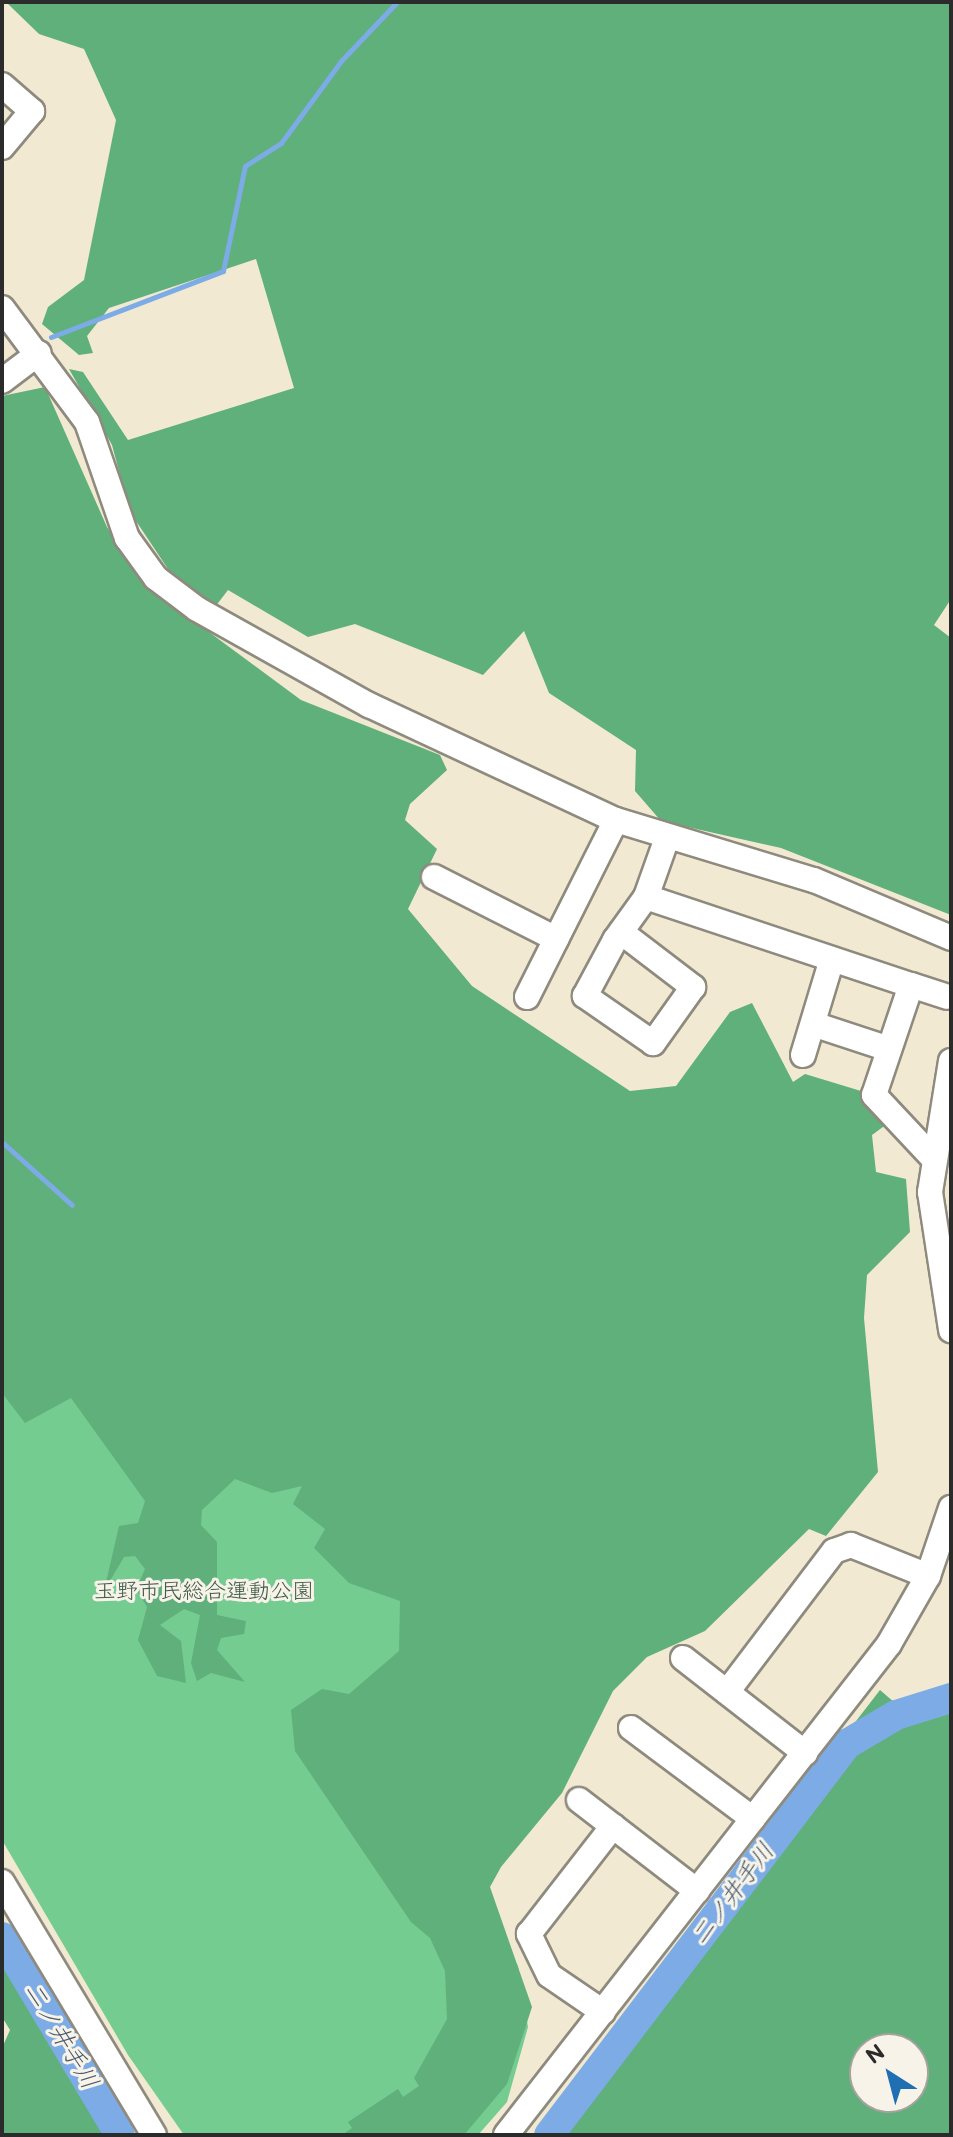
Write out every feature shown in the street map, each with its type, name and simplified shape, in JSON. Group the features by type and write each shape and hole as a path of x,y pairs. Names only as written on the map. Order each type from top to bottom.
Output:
{"street":[{"path":"2,85 32,111 2,147"},
{"path":"2,308 39,353 87,422 127,538 156,578 197,609 369,705 616,820 667,838 814,880 951,938"},
{"path":"2,381 39,353"},
{"path":"527,997 616,820"},
{"path":"621,932 693,987 653,1043 585,996 621,932 646,897 667,838"},
{"path":"434,877 556,939"},
{"path":"646,897 947,997"},
{"path":"803,1055 832,959"},
{"path":"911,985 874,1095 932,1157"},
{"path":"813,1024 889,1049"},
{"path":"951,1061 932,1157 932,1216 951,1330"},
{"path":"506,2135 896,1634 928,1576 951,1508"},
{"path":"727,1692 834,1551 851,1545 928,1576"},
{"path":"683,1658 805,1753"},
{"path":"631,1728 753,1819"},
{"path":"579,1800 697,1891"},
{"path":"603,2012 549,1975 529,1934 613,1826"},
{"path":"2,1882 154,2135"}],"green space":[{"path":"6,2 951,2 951,599 934,625 951,638 951,915 781,848 661,821 635,791 636,750 549,693 524,631 483,675 355,624 308,637 228,590 215,607 168,569 130,512 112,445 69,369 83,372 128,440 294,388 256,259 109,308 87,336 93,353 79,355 42,324 48,307 84,280 116,120 84,49 39,34"},
{"path":"45,387 107,527 148,587 301,700 440,755 447,770 410,804 405,820 437,849 408,909 472,986 630,1091 676,1086 730,1012 752,1003 793,1082 805,1074 861,1091 887,1124 872,1135 876,1172 906,1179 910,1232 867,1275 864,1318 878,1472 826,1536 809,1529 705,1631 647,1657 613,1691 562,1793 501,1867 490,1887 532,2007 507,2084 464,2135 342,2135 352,2128 348,2122 398,2089 403,2097 419,2086 414,2078 447,2019 445,1971 430,1938 411,1922 295,1751 291,1710 322,1689 349,1694 399,1651 400,1601 349,1583 314,1548 325,1529 293,1504 302,1486 272,1493 235,1479 202,1510 201,1525 217,1542 217,1615 246,1621 244,1634 221,1638 217,1650 245,1682 211,1673 197,1681 191,1663 200,1615 184,1609 160,1625 181,1641 186,1683 157,1676 138,1640 147,1607 136,1589 145,1569 135,1556 124,1557 104,1591 119,1526 138,1523 145,1501 71,1398 25,1423 2,1393 2,396"},
{"name":"玉野市民総合運動公園","path":"2,1131 436,1637 368,1710 518,1966 528,2027 507,2102 478,2135 184,2135 128,2055 2,1840"},
{"path":"880,1690 910,1716 951,1690 951,2135 537,2135"},
{"path":"2,1919 127,2135 2,2135 2,2048 10,2030 2,2017"}],"waterway":[{"path":"51,337 223,271 245,166 281,143 341,61 397,2"},
{"path":"2,1142 72,1205"},
{"name":"二ノ井手川","path":"549,2135 847,1744 896,1715 951,1698"},
{"name":"二ノ井手川","path":"2,1937 120,2135"}]}
